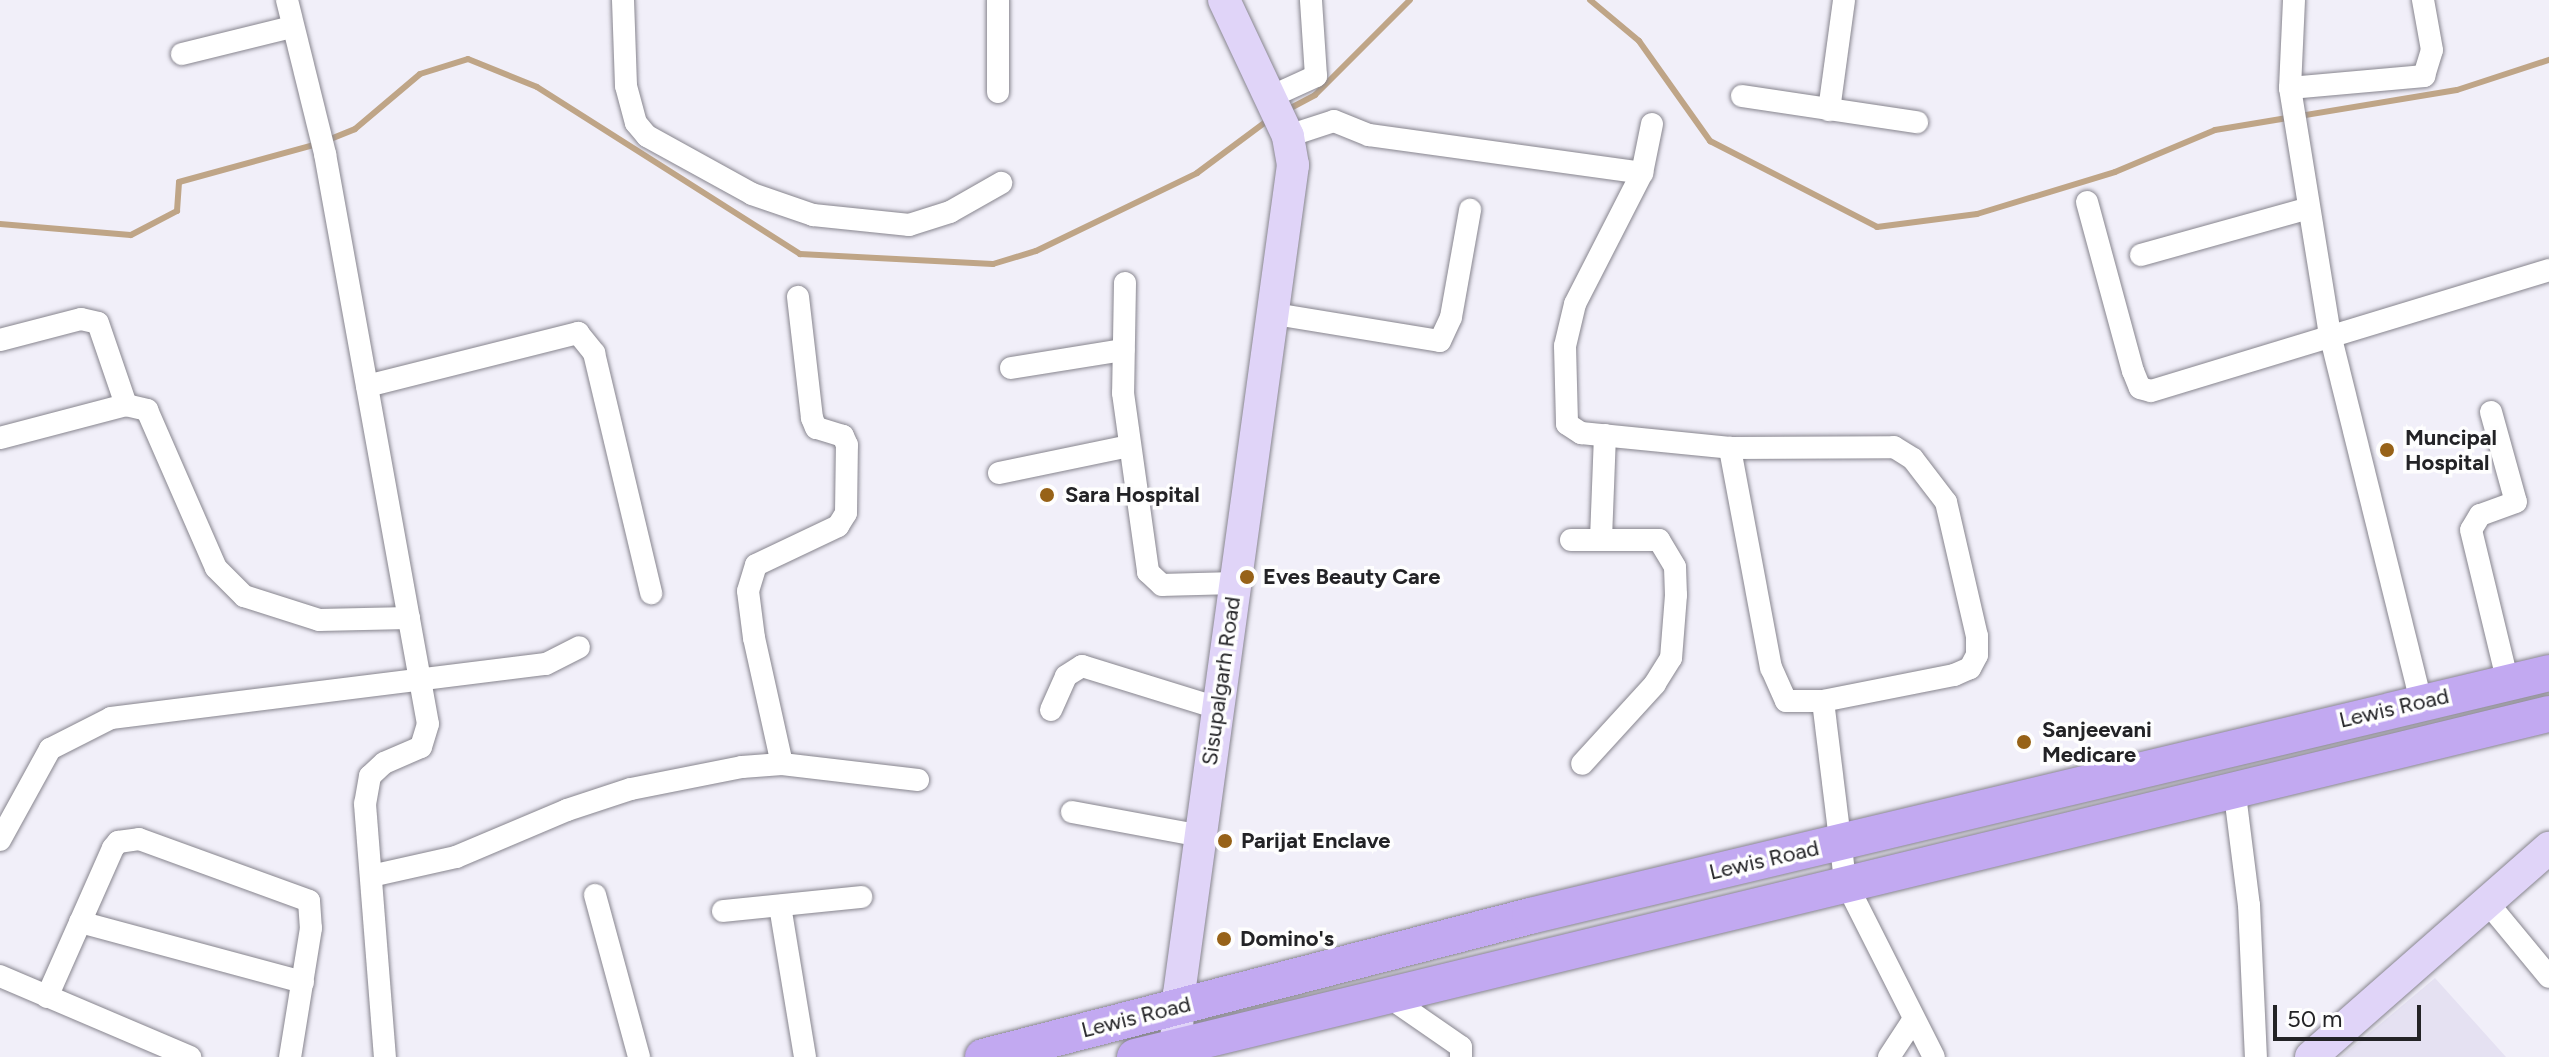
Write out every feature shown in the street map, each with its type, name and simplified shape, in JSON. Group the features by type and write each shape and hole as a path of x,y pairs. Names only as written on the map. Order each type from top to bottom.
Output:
{"main road":[{"name":"Lewis Road","path":"983,1057 1840,842 2549,673"},
{"name":"Lewis Road","path":"1135,1057 1176,1052 1386,995 1845,881 2549,714"}],"street":[{"path":"287,0 325,154 420,677 427,737 421,747 384,763 370,776 365,804 385,1057"},
{"path":"623,0 626,86 636,123 647,136 752,194 813,215 909,225 931,221 1001,183"},
{"path":"998,0 998,92"},
{"name":"Sisupalgarh Road","path":"1176,1052 1178,1006 1293,165 1278,117 1224,0"},
{"path":"1278,117 1316,76 1311,0"},
{"path":"1829,110 1844,0"},
{"path":"2294,0 2291,96 2331,338 2421,702"},
{"path":"2291,96 2424,76 2432,50 2423,0"},
{"path":"182,54 292,27"},
{"path":"1742,96 1917,122"},
{"path":"1278,117 1334,121 1369,135 1642,173"},
{"path":"1652,124 1642,173 1575,304 1565,346 1567,424 1581,433 1730,448 1894,447 1932,478 1946,502 1977,636 1977,655 1970,668 1954,675 1823,701 1797,703 1777,690 1730,448"},
{"path":"2087,202 2140,388 2163,388 2549,270"},
{"path":"2141,255 2309,208"},
{"path":"1275,314 1440,341 1451,317 1470,210"},
{"path":"1125,283 1124,350 1129,446 1152,581 1234,583"},
{"path":"782,764 756,653 748,591 756,565 838,526 846,513 847,445 836,432 816,428 812,418 798,297"},
{"path":"0,340 81,319 98,323 126,405"},
{"path":"367,386 578,333 594,353 651,593"},
{"path":"1011,368 1124,350"},
{"path":"0,438 126,405 147,410 216,568 244,596 319,620 409,618"},
{"path":"2491,412 2516,502 2480,515 2471,530 2508,683"},
{"path":"1601,539 1605,435"},
{"path":"999,473 1129,446"},
{"path":"1571,540 1659,540 1669,549 1675,567 1676,636 1655,684 1582,764"},
{"path":"0,840 50,749 111,718 420,677 546,664 579,647"},
{"path":"1051,710 1066,676 1082,666 1218,708"},
{"path":"1823,701 1845,881 1912,1022 1934,1057"},
{"path":"371,876 456,857 631,789 782,764 918,780"},
{"path":"2234,787 2249,905 2256,1057"},
{"path":"1072,812 1201,836"},
{"path":"47,997 113,848 118,842 139,839 309,901 311,928 290,1057"},
{"path":"2311,1057 2549,848"},
{"path":"595,895 639,1057"},
{"path":"723,911 861,897"},
{"path":"2487,902 2549,977"},
{"path":"780,906 805,1057"},
{"path":"80,922 303,982"},
{"path":"0,976 190,1057"},
{"path":"1386,995 1465,1054"},
{"path":"1889,1057 1912,1022"}],"shaded area":[{"path":"2435,978 2506,1057 2341,1057"}],"waterway":[{"path":"1285,111 1315,95 1410,0"},
{"path":"1590,0 1639,41 1710,141 1877,227 1977,214 2115,172 2215,130 2457,90 2549,60"},
{"path":"328,140 355,129 420,74 468,59 537,87 800,254 993,264 1036,251 1197,173 1268,120"},
{"path":"0,224 131,235 177,211 179,182 317,144"}],"place":[{"name":"Muncipal Hospital","path":"2387,450"},
{"name":"Sara Hospital","path":"1047,495"},
{"name":"Eves Beauty Care","path":"1247,577"},
{"name":"Sanjeevani Medicare","path":"2024,742"},
{"name":"Parijat Enclave","path":"1225,841"},
{"name":"Domino's","path":"1224,939"}]}
